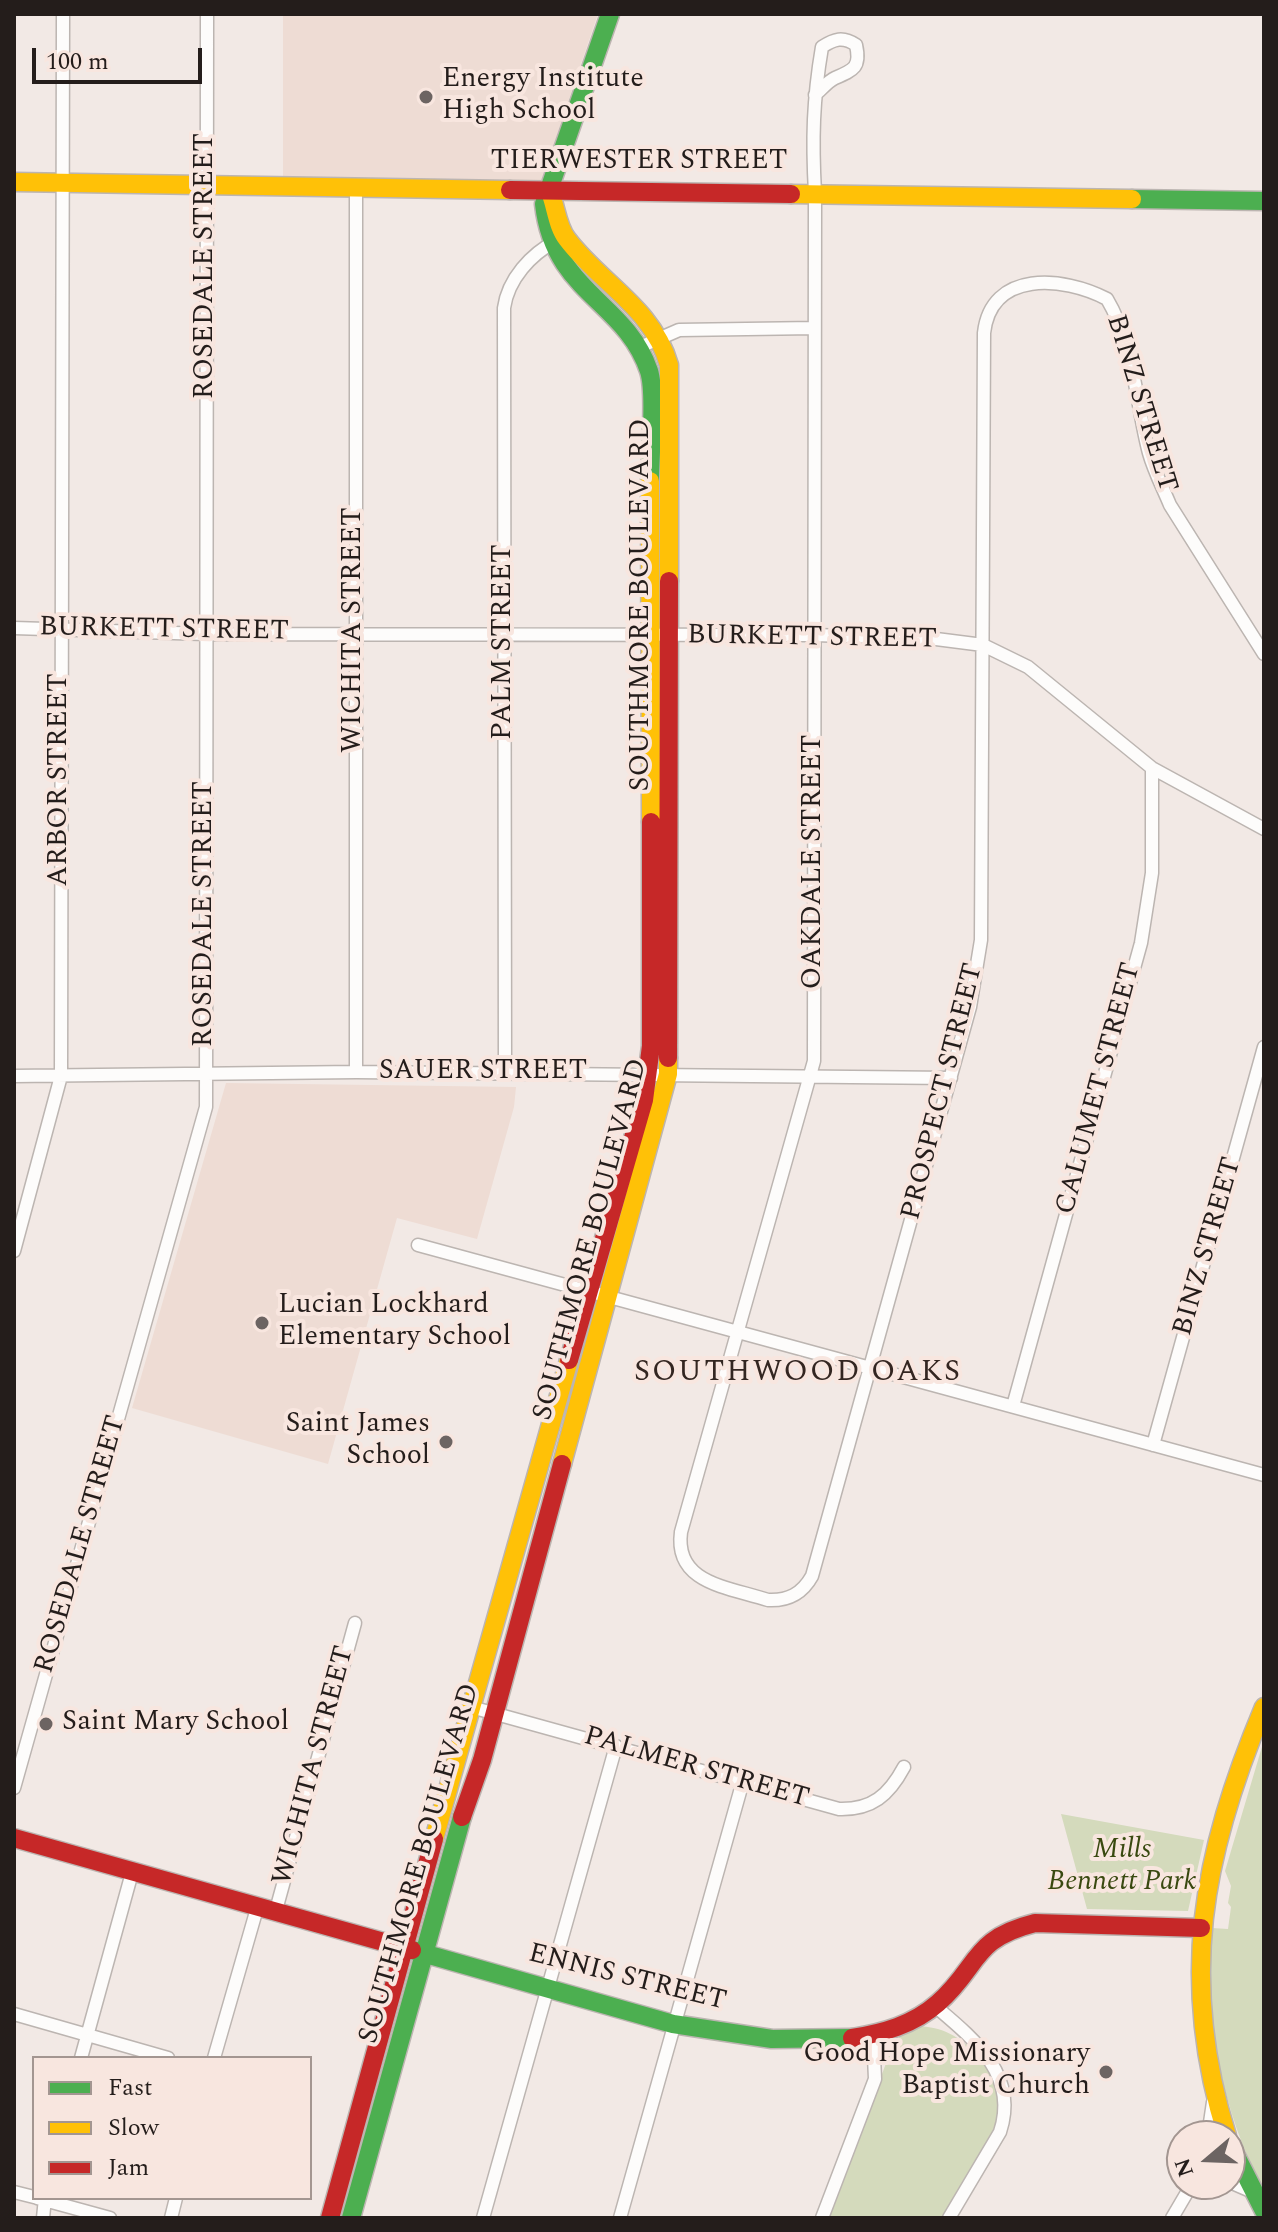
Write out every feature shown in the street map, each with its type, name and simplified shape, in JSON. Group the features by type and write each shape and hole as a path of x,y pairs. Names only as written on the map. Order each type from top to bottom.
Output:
{"street":[{"name":"ARBOR STREET","path":"14,1251 61,1076 63,14"},
{"name":"ROSEDALE STREET","path":"14,1788 202,1121 206,1072 207,14"},
{"path":"550,192 610,14"},
{"name":"OAKDALE STREET","path":"723,1585 693,1573 682,1560 679,1546 810,1077 815,1047 815,193 811,140 815,95 822,47 833,39 848,39 856,45 859,58 856,68 849,75 832,79 815,95"},
{"name":"TIERWESTER STREET","path":"14,182 1264,201"},
{"name":"WICHITA STREET","path":"356,187 356,1072"},
{"name":"SOUTHMORE BOULEVARD","path":"330,2218 648,1074 650,374 640,347 561,266 550,192"},
{"name":"SOUTHMORE BOULEVARD","path":"351,2218 494,1713 668,1074 671,385 667,352 660,336 557,241"},
{"name":"PALM STREET","path":"505,1073 504,308 506,295 529,260 557,241"},
{"name":"PROSPECT STREET","path":"723,1585 778,1601 798,1593 807,1585 816,1565 973,996 981,940 985,321 994,299 1015,286 1033,284"},
{"name":"BINZ STREET","path":"1033,284 1096,293 1107,299 1114,310 1150,456 1160,483 1170,505 1264,654"},
{"path":"640,347 679,330 814,328"},
{"name":"BURKETT STREET","path":"14,628 206,634 815,635 936,639 983,645 1028,667 1152,768 1264,829"},
{"name":"CALUMET STREET","path":"1013,1406 1141,943 1152,873 1152,768"},
{"name":"BINZ STREET","path":"1153,1445 1264,1047"},
{"name":"SAUER STREET","path":"14,1076 356,1072 951,1078"},
{"path":"418,1245 1264,1475"},
{"path":"520,1538 540,1544"},
{"name":"WICHITA STREET","path":"215,2056 267,1907 355,1623"},
{"name":"PALMER STREET","path":"471,1707 851,1809 875,1802 885,1795 904,1767"},
{"path":"1222,2120 1203,2053 1198,2003 1201,1928 1226,1817 1252,1734 1264,1707"},
{"path":"483,2218 616,1746"},
{"path":"620,2218 743,1781"},
{"name":"ENNIS STREET","path":"14,1838 133,1869 673,2024 759,2039 800,2041 873,2034 899,2026 935,2006 980,1946 996,1934 1015,1927 1035,1923 1201,1928"},
{"path":"82,2056 133,1869"},
{"path":"935,2006 990,2059 1004,2095 1005,2119 1000,2132 949,2218"},
{"path":"14,2014 161,2056"},
{"path":"822,2218 875,2079 873,2034"},
{"path":"1210,2120 1213,2095"},
{"path":"1246,2177 1264,2211"},
{"path":"1246,2189 1253,2192"},
{"path":"47,2200 110,2218"},
{"path":"1172,2218 1184,2200"}],"shaded area":[{"name":"Energy Institute High School","path":"283,14 598,14 539,188 283,181"},
{"name":"Lucian Lockhard Elementary School","path":"226,1083 516,1087 514,1107 477,1239 397,1218 328,1464 132,1408"}],"green space":[{"path":"1264,1740 1264,2193 1246,2153 1246,2120 1234,2120 1213,2031 1210,1997 1212,1928 1228,1929 1231,1886 1225,1871"},
{"name":"Mills Bennett Park","path":"1061,1814 1204,1840 1188,1911 1087,1909"},
{"path":"917,2026 935,2028 957,2037 976,2054 991,2074 998,2095 997,2116 982,2158 945,2218 828,2218 891,2050 903,2031"}],"traffic: fast":[{"path":"610,14 544,204 550,234 561,258 575,278 624,328 638,347 649,371 652,408 650,481"},
{"path":"1132,199 1264,201"},
{"path":"351,2218 462,1817"},
{"path":"412,1950 673,2024 772,2039 852,2038"},
{"path":"1246,2176 1264,2211"}],"traffic: slow":[{"path":"14,182 510,190"},
{"path":"550,192 567,239 639,312 661,345 669,365 669,581"},
{"path":"791,194 1132,199"},
{"path":"650,481 651,822"},
{"path":"562,1464 668,1074 668,1058"},
{"path":"434,1839 569,1360"},
{"path":"1223,2120 1203,2024 1201,1971 1204,1918 1225,1815 1264,1707"}],"traffic: jam":[{"path":"510,190 791,194"},
{"path":"668,1058 669,581"},
{"path":"569,1360 644,1100 651,1046 651,822"},
{"path":"462,1817 482,1760 562,1464"},
{"path":"14,1838 412,1950"},
{"path":"330,2218 434,1839"},
{"path":"852,2038 897,2027 928,2011 952,1990 987,1946 999,1937 1035,1923 1201,1928"}],"place":[{"name":"Energy Institute High School","path":"426,97"},
{"name":"Lucian Lockhard Elementary School","path":"262,1323"},
{"name":"Saint James School","path":"446,1442"},
{"name":"Saint Mary School","path":"46,1724"},
{"name":"Good Hope Missionary Baptist Church","path":"1106,2072"}],"district":[{"name":"SOUTHWOOD OAKS","path":"798,1374"}]}
